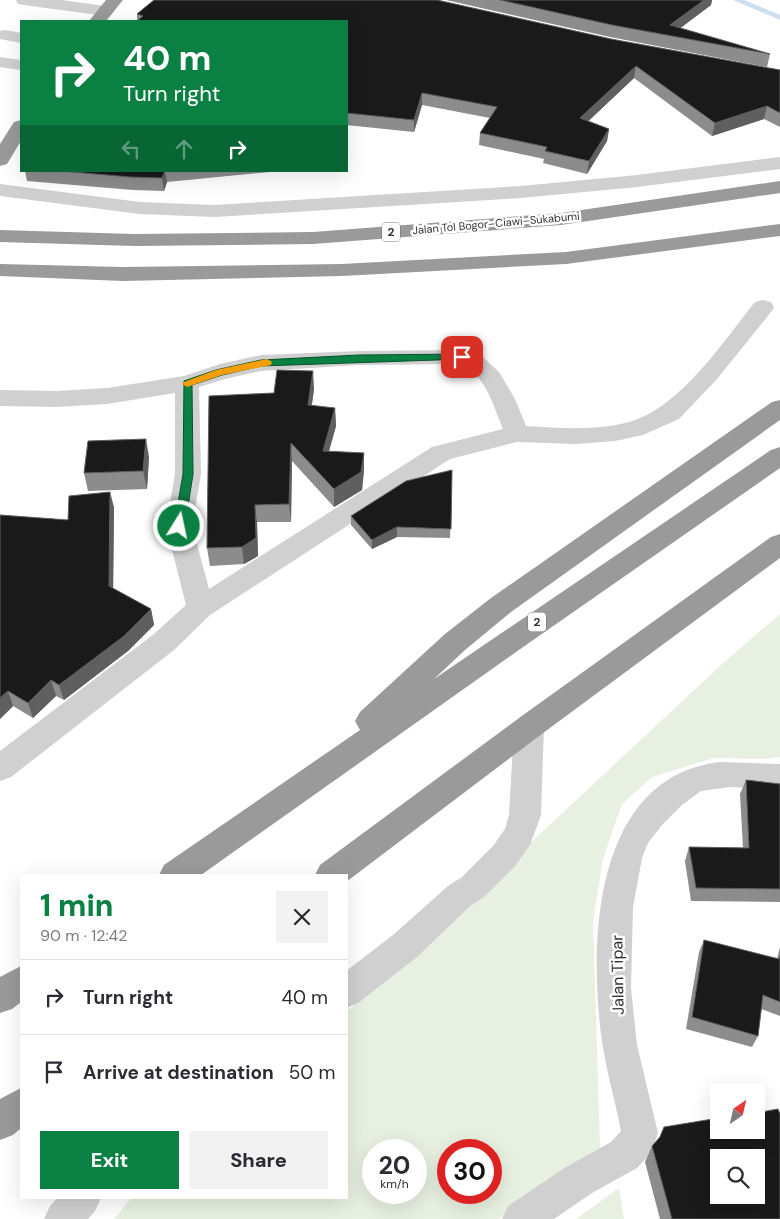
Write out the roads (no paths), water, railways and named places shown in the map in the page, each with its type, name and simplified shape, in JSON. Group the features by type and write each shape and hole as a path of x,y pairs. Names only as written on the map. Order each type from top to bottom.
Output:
{"highway":[{"path":"0,160 20,128"},
{"name":"Jalan Tol Bogor–Ciawi–Sukabumi","path":"0,236 134,240 313,238 561,219 780,187"},
{"path":"0,270 123,274 352,270 566,258 780,230"},
{"name":"2","path":"296,791 455,642 501,605 780,408"},
{"name":"2","path":"176,874 780,456"},
{"path":"331,874 780,544"},
{"path":"0,997 20,983"},
{"path":"0,1122 20,1107"}],"street":[{"path":"24,0 106,11"},
{"path":"0,62 20,64"},
{"path":"0,190 140,208 214,211 521,192 637,181 780,163"},
{"path":"0,768 164,642 200,608 441,453 474,443 518,434 592,436 628,431 653,422 672,412 706,379 763,307"},
{"path":"0,398 56,399 107,396 187,383 220,372 261,363 359,358 462,357 473,359 494,380 518,434"},
{"path":"187,383 188,474 179,526 200,608"},
{"path":"348,990 405,946 459,896 473,886 504,856 519,835 525,815 529,727"},
{"name":"Jalan Tipar","path":"520,1219 579,1180 624,1155 638,1140 640,1133 618,1033 616,991 616,920 621,880 634,839 655,810 684,786 699,779 716,775 780,777"},
{"path":"63,1219 81,1199"}],"waterway":[{"path":"737,0 780,18"}]}
